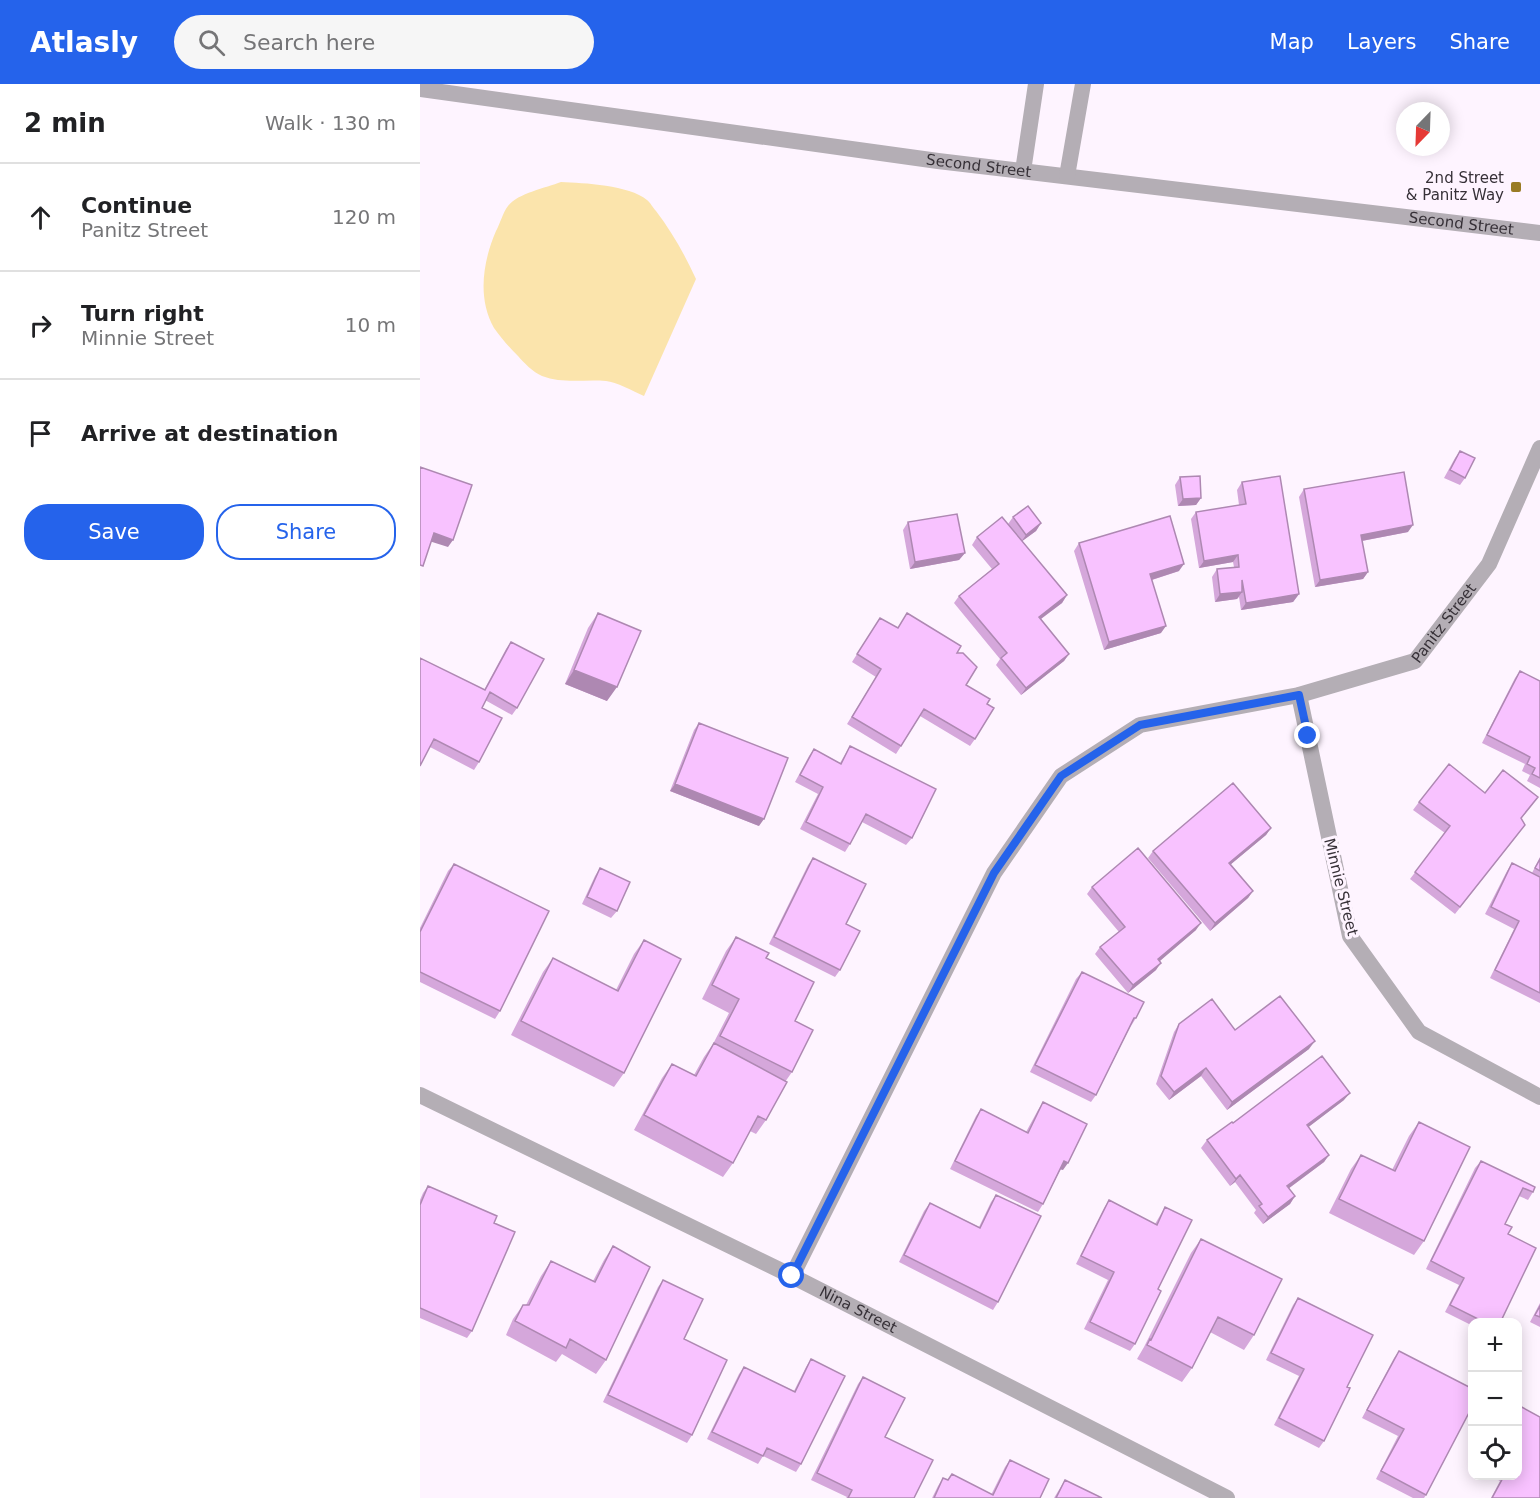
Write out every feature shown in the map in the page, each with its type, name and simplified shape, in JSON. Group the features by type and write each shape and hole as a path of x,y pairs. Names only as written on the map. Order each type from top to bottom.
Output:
{"street":[{"path":"1023,171 1036,84"},
{"path":"1067,176 1083,84"},
{"name":"Second Street","path":"420,89 1023,171 1540,233"},
{"name":"Panitz Street","path":"792,1276 994,873 1061,776 1140,725 1299,695 1415,661 1489,564 1540,448"},
{"name":"Minnie Street","path":"1299,695 1350,936 1419,1032 1540,1097"},
{"name":"Nina Street","path":"420,1095 792,1276 1227,1498"}],"shaded area":[{"path":"561,182 618,188 647,200 673,235 696,279 644,396 610,382 558,380 542,376 532,370 505,342 494,328 489,316 484,292 485,267 491,243 505,211 518,198"}],"building":[{"path":"1460,451 1475,458 1465,478 1450,470"},
{"path":"420,467 472,485 453,540 434,533 423,566 420,565"},
{"path":"1404,472 1413,525 1361,535 1368,572 1320,580 1304,489"},
{"path":"1200,476 1201,498 1183,499 1180,477"},
{"path":"1280,476 1299,594 1246,603 1242,580 1242,592 1220,594 1217,569 1239,567 1238,555 1204,561 1196,512 1246,504 1242,482"},
{"path":"1028,506 1041,523 1026,535 1013,517"},
{"path":"957,514 965,553 915,562 908,522"},
{"path":"1170,516 1184,564 1150,574 1166,626 1109,642 1079,543"},
{"path":"1002,517 1067,595 1039,617 1069,654 1026,688 1001,658 1007,653 959,596 999,564 977,537"},
{"path":"598,613 641,631 617,687 574,670"},
{"path":"907,613 961,646 957,653 963,653 977,667 966,685 990,699 987,704 994,708 975,739 924,709 901,746 852,717 881,669 857,654 880,618 898,628"},
{"path":"511,642 544,659 517,708 490,692 482,708 502,718 479,762 434,739 420,766 420,658 485,690"},
{"path":"1520,671 1540,681 1540,778 1532,774 1535,768 1527,764 1530,757 1487,735"},
{"path":"699,723 788,758 764,819 675,784"},
{"path":"850,746 936,789 912,838 866,814 850,844 806,822 823,787 800,775 814,749 841,764"},
{"path":"1449,764 1485,793 1503,770 1538,797 1521,818 1525,825 1460,907 1415,872 1450,826 1419,802"},
{"path":"1233,783 1271,828 1229,863 1253,891 1215,923 1153,851"},
{"path":"1138,848 1201,923 1158,959 1161,963 1133,985 1100,947 1125,927 1092,887"},
{"path":"813,858 866,884 846,924 860,931 840,970 774,937"},
{"path":"1540,859 1540,871 1535,868"},
{"path":"1512,863 1540,877 1540,993 1495,970 1519,921 1491,907"},
{"path":"454,864 549,911 500,1011 420,972 420,932"},
{"path":"600,868 630,882 617,911 587,897"},
{"path":"736,937 769,953 766,958 814,982 795,1021 813,1030 792,1072 720,1036 739,999 712,985"},
{"path":"644,940 681,959 624,1073 521,1021 553,958 618,991"},
{"path":"1082,972 1144,1002 1096,1095 1035,1065"},
{"path":"1280,996 1315,1041 1232,1102 1206,1068 1174,1092 1161,1076 1179,1024 1212,999 1235,1030"},
{"path":"714,1043 787,1082 766,1120 758,1116 733,1163 644,1115 672,1064 696,1076"},
{"path":"1322,1056 1350,1093 1307,1125 1329,1155 1287,1186 1295,1196 1268,1217 1259,1206 1262,1204 1240,1175 1236,1179 1207,1140"},
{"path":"1043,1102 1087,1124 1068,1163 1064,1161 1043,1204 955,1161 981,1109 1028,1133"},
{"path":"1419,1122 1470,1147 1424,1241 1339,1199 1361,1155 1395,1171"},
{"path":"1481,1161 1535,1187 1533,1192 1523,1188 1505,1224 1512,1227 1508,1234 1536,1248 1502,1318 1476,1318 1450,1305 1464,1278 1431,1261"},
{"path":"428,1186 497,1216 494,1223 515,1232 472,1331 420,1308 420,1205"},
{"path":"996,1195 1041,1216 998,1302 904,1255 930,1203 980,1228"},
{"path":"1109,1200 1157,1225 1165,1207 1192,1220 1158,1289 1161,1291 1135,1344 1090,1322 1114,1272 1081,1256"},
{"path":"1201,1239 1282,1279 1254,1335 1218,1317 1192,1368 1147,1345"},
{"path":"613,1246 650,1267 606,1360 570,1339 566,1348 515,1321 523,1305 529,1305 551,1261 595,1282"},
{"path":"663,1280 703,1299 684,1339 727,1360 692,1435 608,1395"},
{"path":"1298,1298 1373,1335 1324,1441 1279,1418 1304,1369 1271,1353"},
{"path":"1540,1306 1540,1317 1535,1315"},
{"path":"1399,1351 1468,1386 1468,1415 1426,1495 1381,1471 1404,1429 1367,1410"},
{"path":"811,1359 845,1376 801,1464 767,1448 763,1456 712,1432 744,1367 795,1392"},
{"path":"863,1377 905,1398 885,1437 933,1460 914,1498 848,1498 852,1490 817,1473"},
{"path":"1522,1407 1540,1417 1540,1498 1492,1498 1502,1480 1522,1480"},
{"path":"1010,1460 1049,1479 1040,1498 934,1498 943,1478 948,1480 952,1474 993,1495"},
{"path":"1065,1480 1102,1498 1056,1498"}],"place":[{"name":"2nd Street & Panitz Way","path":"1516,187"}],"route":[{"path":"792,1276 994,873 1061,776 1140,725 1299,695 1308,736"}]}
